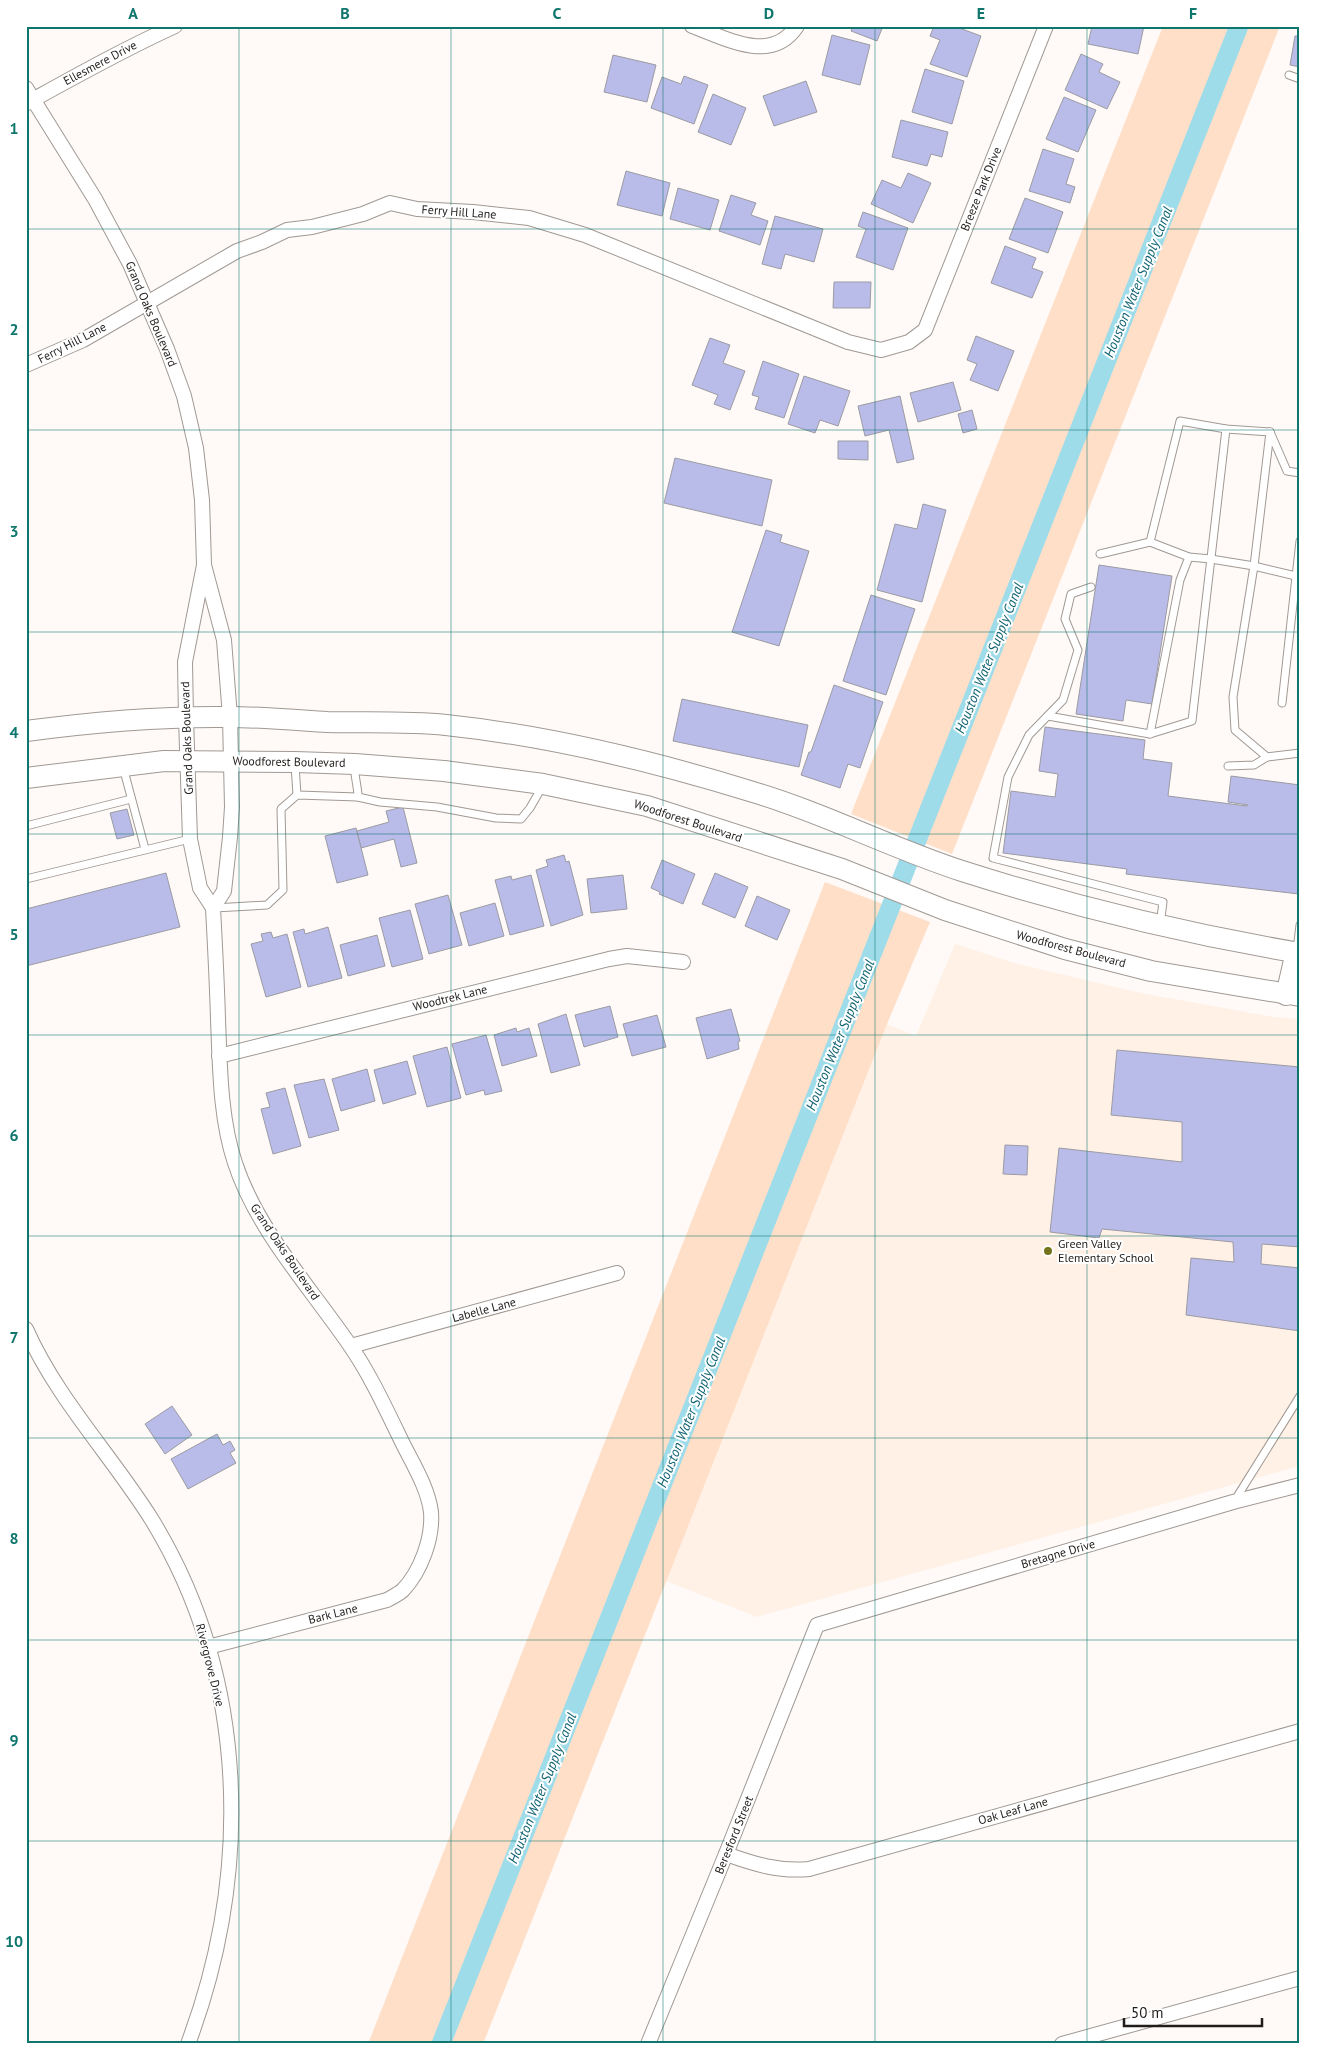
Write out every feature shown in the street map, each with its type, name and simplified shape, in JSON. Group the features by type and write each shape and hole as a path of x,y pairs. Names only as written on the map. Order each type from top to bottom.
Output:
{"main road":[{"path":"26,731 78,724 230,717 330,722 444,724 567,743 758,793 959,870 1106,913 1298,952 1293,995"},
{"name":"Woodforest Boulevard","path":"26,778 164,760 355,764 444,771 544,784 647,806 842,870 954,913 1065,949 1151,971 1293,995"}],"street":[{"name":"Ellesmere Drive","path":"30,102 65,81 175,26"},
{"path":"692,26 733,42 762,48 779,43 797,26"},
{"name":"Breeze Park Drive","path":"905,343 925,330 1046,26"},
{"name":"Grand Oaks Boulevard","path":"26,88 30,102 96,198 148,302 184,396 196,448 202,500 204,565 224,640 230,717 232,807 224,891 213,908"},
{"name":"Ferry Hill Lane","path":"26,365 82,340 237,251 287,230 312,227 355,216 390,203 417,209 530,218 585,235 848,342 881,350 905,343"},
{"name":"Grand Oaks Boulevard","path":"204,565 184,662 190,839 200,888 213,908 219,1056 226,1126 235,1163 251,1202 264,1224 351,1346 388,1413 427,1496 432,1526 428,1541"},
{"name":"Woodtrek Lane","path":"219,1056 609,959 636,956 683,962"},
{"name":"Labelle Lane","path":"351,1346 617,1274"},
{"name":"Rivergrove Drive","path":"26,1329 56,1385 134,1492 177,1567 197,1614 218,1687 226,1735 232,1820 230,1864 219,1941 209,1982 188,2044"},
{"name":"Bretagne Drive","path":"817,1625 1234,1502 1300,1485"},
{"name":"Bark Lane","path":"208,1647 387,1600 402,1591 414,1576 428,1541"},
{"name":"Beresford Street","path":"648,2044 817,1625"},
{"name":"Oak Leaf Lane","path":"726,1854 778,1870 809,1869 1300,1731"},
{"path":"1062,2044 1300,1978"}],"lane":[{"path":"1289,75 1300,79"},
{"path":"1150,542 1180,421 1226,429 1270,432"},
{"path":"1048,716 1150,734 1192,721 1226,429"},
{"path":"1270,432 1287,470 1300,472"},
{"path":"1267,757 1235,730 1233,697 1254,566 1270,432"},
{"path":"1282,703 1298,577 1300,541"},
{"path":"1100,554 1150,542 1189,557 1254,566 1298,577"},
{"path":"1150,734 1180,580 1189,557"},
{"path":"1091,587 1071,594 1065,619 1078,650 1063,700 1029,734 1008,776 993,858 1164,902 1160,925"},
{"path":"1228,766 1254,765 1267,757 1300,753"},
{"path":"295,762 297,795"},
{"path":"123,764 145,849"},
{"path":"355,764 354,776 358,788 358,797"},
{"path":"213,908 266,905 284,890 281,809 297,795 358,797 380,802 436,807 496,818 521,819 544,784"},
{"path":"26,826 131,799"},
{"path":"26,879 190,839"},
{"path":"1298,952 1300,925"},
{"path":"1234,1502 1300,1396"}],"shaded area":[{"path":"1163,26 1280,26 952,854 851,814"},
{"path":"825,882 930,922 887,1024 483,2044 368,2044"},
{"name":"Green Valley Elementary School","path":"955,944 1018,964 1141,993 1274,1017 1300,1019 1300,1466 757,1617 666,1581 887,1024 916,1036"}],"building":[{"path":"853,26 883,26 877,41 851,31"},
{"path":"934,26 954,26 981,36 967,77 930,64 940,40 930,36"},
{"path":"1092,26 1144,26 1138,54 1088,44"},
{"path":"832,35 870,45 860,85 822,75"},
{"path":"1295,36 1300,36 1300,67 1290,65"},
{"path":"1081,54 1103,64 1099,72 1120,82 1107,109 1065,90"},
{"path":"613,55 656,65 647,102 604,92"},
{"path":"925,69 964,81 952,124 912,112"},
{"path":"684,76 708,85 694,124 651,108 662,77 681,84"},
{"path":"806,81 817,112 774,126 763,96"},
{"path":"713,94 746,108 731,145 698,132"},
{"path":"1064,97 1096,110 1078,152 1046,139"},
{"path":"901,120 948,132 942,157 931,154 927,166 892,157"},
{"path":"1043,149 1074,159 1066,184 1075,187 1070,203 1029,191"},
{"path":"626,171 670,183 662,216 617,205"},
{"path":"908,173 931,183 913,223 871,204 882,180 901,188"},
{"path":"678,188 719,200 710,230 670,219"},
{"path":"731,195 756,203 751,215 768,221 760,245 719,231"},
{"path":"1025,198 1063,212 1048,253 1009,239"},
{"path":"863,212 908,228 893,270 856,257 866,229 858,226"},
{"path":"775,216 823,229 814,262 785,254 781,269 762,264"},
{"path":"1005,246 1036,258 1032,268 1043,272 1032,298 991,283"},
{"path":"834,282 871,282 870,308 833,308"},
{"path":"976,336 1014,351 998,391 970,380 977,364 967,360"},
{"path":"710,338 730,345 723,363 745,371 730,410 714,404 718,395 692,385"},
{"path":"763,361 799,374 784,418 755,409 759,397 752,395"},
{"path":"804,376 850,391 838,426 820,420 815,433 788,424"},
{"path":"953,382 961,410 918,422 910,393"},
{"path":"900,396 914,459 897,463 889,430 865,436 858,406"},
{"path":"972,410 977,429 963,433 958,414"},
{"path":"838,441 868,441 868,460 838,459"},
{"path":"675,458 772,480 762,526 664,503"},
{"path":"923,504 946,510 922,602 877,590 895,524 917,529"},
{"path":"766,530 782,535 780,542 809,551 779,646 732,632"},
{"path":"1099,565 1172,576 1152,704 1126,700 1123,721 1076,714"},
{"path":"871,595 915,609 886,695 843,681"},
{"path":"834,685 883,702 860,768 848,764 840,788 801,775"},
{"path":"682,699 808,725 799,767 673,741"},
{"path":"1045,727 1145,740 1143,759 1172,763 1168,796 1247,806 1228,802 1231,776 1300,785 1299,894 1126,874 1127,869 1003,853 1011,791 1055,797 1058,774 1039,771"},
{"path":"403,807 417,863 401,867 394,839 361,848 357,831 389,822 386,811"},
{"path":"127,809 134,835 117,839 110,813"},
{"path":"356,828 368,875 337,883 325,836"},
{"path":"564,855 566,862 569,861 583,915 551,926 536,870 548,866 546,860"},
{"path":"662,860 695,874 683,904 659,894 660,892 651,888"},
{"path":"166,873 180,927 26,966 26,909"},
{"path":"715,873 748,887 735,918 702,904"},
{"path":"531,875 544,926 510,935 495,880 511,876 512,880"},
{"path":"623,875 627,909 591,913 587,879"},
{"path":"448,895 462,945 429,954 415,904"},
{"path":"757,896 790,910 777,940 745,926"},
{"path":"495,903 504,936 469,946 460,913"},
{"path":"410,910 423,959 392,967 379,918"},
{"path":"328,927 342,978 308,987 293,932 304,929 305,934"},
{"path":"271,932 273,938 287,934 301,987 266,997 251,944 263,941 261,934"},
{"path":"377,935 385,966 348,976 340,945"},
{"path":"610,1006 618,1037 584,1047 575,1015"},
{"path":"731,1009 740,1041 738,1042 739,1049 707,1059 696,1018"},
{"path":"566,1014 580,1065 551,1073 538,1024"},
{"path":"657,1015 666,1047 632,1056 623,1024"},
{"path":"516,1028 517,1032 529,1028 537,1056 502,1066 494,1035"},
{"path":"486,1035 502,1091 485,1095 484,1090 466,1095 452,1044"},
{"path":"447,1047 461,1098 427,1107 413,1056"},
{"path":"1117,1050 1300,1067 1300,1247 1262,1244 1261,1264 1300,1268 1300,1331 1186,1315 1191,1258 1234,1262 1233,1242 1102,1229 1099,1238 1050,1232 1059,1148 1182,1162 1182,1122 1111,1115"},
{"path":"407,1061 416,1094 383,1104 374,1070"},
{"path":"367,1069 375,1101 341,1111 332,1079"},
{"path":"324,1079 339,1130 309,1138 294,1085"},
{"path":"285,1088 301,1146 273,1154 261,1109 270,1107 266,1093"},
{"path":"1005,1145 1028,1146 1027,1175 1003,1174"},
{"path":"172,1406 192,1435 165,1454 145,1424"},
{"path":"217,1434 223,1445 230,1441 235,1450 230,1453 236,1463 188,1489 171,1459"}],"waterway":[{"name":"Houston Water Supply Canal","path":"441,2044 1239,26"}],"place":[{"name":"Green Valley Elementary School","path":"1048,1251"}]}
